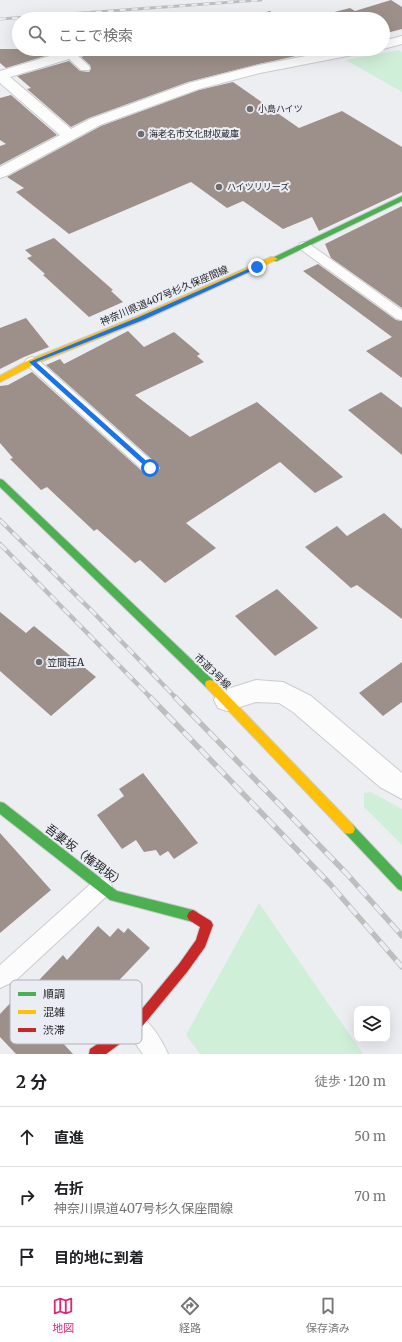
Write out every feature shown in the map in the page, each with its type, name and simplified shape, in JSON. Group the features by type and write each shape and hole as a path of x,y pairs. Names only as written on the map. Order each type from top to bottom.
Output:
{"street":[{"path":"390,43 402,40"},
{"path":"0,76 64,56"},
{"path":"0,173 95,122 194,86 259,69 327,56"},
{"path":"0,76 70,136"},
{"name":"神奈川県道407号杉久保座間線","path":"0,378 32,362 141,318 304,246 402,198"},
{"name":"市道3号線","path":"0,482 227,700 402,885"},
{"path":"227,700 256,690 283,693 302,704 398,778"},
{"name":"吾妻坂（権現坂）","path":"0,807 114,896 191,915 207,925 201,943 188,962 142,1018"},
{"path":"95,1054 109,1044"}],"lane":[{"path":"72,56 85,68"},
{"path":"304,246 402,316"},
{"path":"32,362 150,468"},
{"path":"0,977 8,973 102,887"},
{"path":"142,1033 157,1054"}],"green space":[{"path":"399,50 402,52 402,92 346,60 367,56 390,56 390,52"},
{"path":"371,792 402,809 402,845 364,807 364,793"},
{"path":"259,903 363,1054 200,1054 186,1035"}],"building":[{"path":"391,0 402,7 402,29 390,32 390,12 334,12 350,8 355,11"},
{"path":"0,49 12,49 12,56 45,56 6,68 0,63"},
{"path":"296,56 188,82 89,118 71,127 27,89 31,88 17,76 69,61 80,71 89,72 91,69 90,65 81,57"},
{"path":"233,82 299,128 342,111 402,147 402,192 319,231 312,217 283,229 243,201 227,208 191,182 69,234 16,192 24,188 7,177 101,126 199,90"},
{"path":"11,95 57,135 0,165 0,146 6,144 0,140 0,98"},
{"path":"402,206 402,308 331,258 325,244"},
{"path":"54,238 113,290 111,291 123,302 89,317 43,275 45,274 27,258 32,256 25,250"},
{"path":"318,264 396,320 402,321 402,378 366,351 392,337 303,271"},
{"path":"26,318 49,347 0,369 0,328"},
{"path":"128,331 144,347 174,332 200,354 197,356 204,362 135,395 190,437 257,402 343,477 315,493 280,462 186,523 216,548 165,583 140,560 135,563 97,529 94,531 47,487 41,490 10,459 13,458 0,443 0,386 8,385 32,372 144,473 156,473 160,468 156,463 46,365 60,359 64,364"},
{"path":"381,392 402,408 402,455 348,410"},
{"path":"384,513 402,529 402,619 357,585 351,588 305,547 337,526 347,536"},
{"path":"277,589 318,628 275,656 235,616"},
{"name":"笠間荘A","path":"0,612 26,633 34,626 96,677 51,716 0,671"},
{"path":"402,662 402,702 383,716 359,693"},
{"path":"143,773 198,843 174,859 168,851 160,856 156,850 144,852 136,840 122,849 97,815 124,796 119,789"},
{"path":"0,833 51,890 0,933"},
{"path":"98,926 110,937 118,928 124,933 128,928 150,948 119,980 39,980 63,955 67,960"},
{"path":"10,1003 10,1044 64,1044 73,1054 16,1054 0,1037 0,1014"}],"railway":[{"path":"96,12 261,0"},
{"path":"0,19 12,18"},
{"path":"0,520 94,613 176,698"},
{"path":"0,544 151,698"},
{"path":"150,697 330,884 402,967"},
{"path":"175,697 347,874 402,936"}],"traffic: fast":[{"path":"274,259 402,198"},
{"path":"0,482 210,684"},
{"path":"0,807 114,896 193,916"},
{"path":"349,829 402,885"}],"traffic: slow":[{"path":"0,379 32,362 141,318 274,259"},
{"path":"210,684 349,829"}],"traffic: jam":[{"path":"142,1018 183,968 201,943 207,925 193,916"},
{"path":"95,1054 109,1044"}],"place":[{"name":"小島ハイツ","path":"250,109"},
{"name":"海老名市文化財収蔵庫","path":"141,134"},
{"name":"ハイツリリーズ","path":"219,187"},
{"name":"笠間荘A","path":"39,662"}],"route":[{"path":"150,468 32,362 141,318 257,267"}]}
